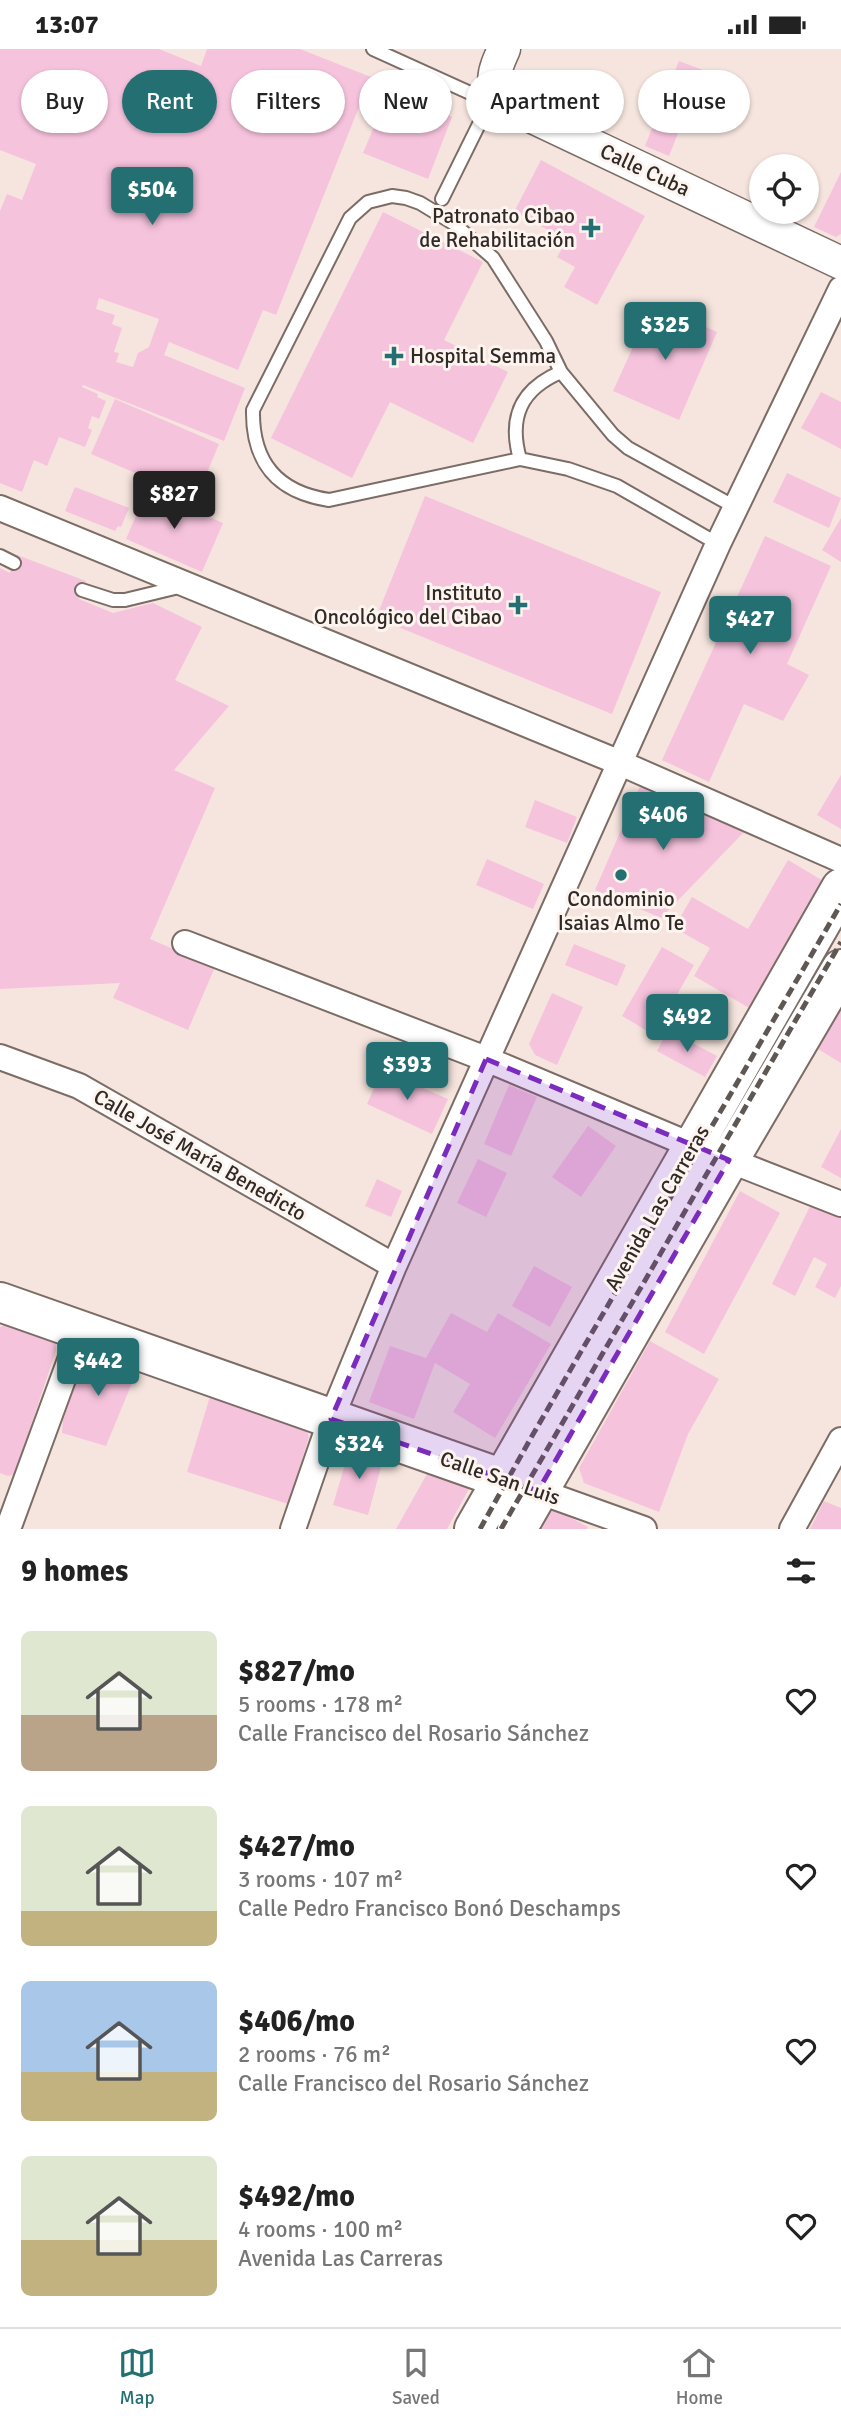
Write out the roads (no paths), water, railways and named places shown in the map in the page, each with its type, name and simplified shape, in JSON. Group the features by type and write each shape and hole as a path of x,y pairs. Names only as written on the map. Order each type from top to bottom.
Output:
{"main road":[{"name":"Avenida Las Carreras","path":"474,1529 841,888"},
{"name":"Avenida Las Carreras","path":"517,1529 841,969"},
{"name":"Calle San Luis","path":"4,1305 538,1491"}],"street":[{"path":"494,70 504,49"},
{"name":"Calle Cuba","path":"566,133 841,263"},
{"path":"293,1529 331,1419 394,1266 618,762 735,507 841,289"},
{"path":"0,509 618,762 841,860"},
{"path":"185,943 486,1059 692,1146 841,1204"},
{"name":"Calle José María Benedicto","path":"0,1056 79,1086 394,1266"},
{"path":"8,1529 81,1331"},
{"path":"792,1529 841,1440"},
{"name":"Calle San Luis","path":"538,1491 644,1529"}],"lane":[{"path":"373,49 466,86"},
{"path":"442,199 475,133"},
{"path":"718,544 617,486 568,469 520,459 329,500 309,497 285,485 269,468 256,443 253,409 350,218 368,202 392,196 406,198 420,203 453,223 494,258 546,341 561,372 613,435 628,448 735,507"},
{"path":"520,459 515,423 520,406 530,391 544,379 561,372"},
{"path":"0,556 14,563"},
{"path":"82,590 113,600 125,600 188,585"}],"railway":[{"path":"480,1529 841,904"},
{"path":"501,1529 841,942"}],"place":[{"name":"Patronato Cibao de Rehabilitación","path":"591,228"},
{"name":"Hospital Semma","path":"394,356"},
{"name":"Instituto Oncológico del Cibao","path":"518,605"},
{"name":"Condominio Isaias Almo Te","path":"621,875"}]}
